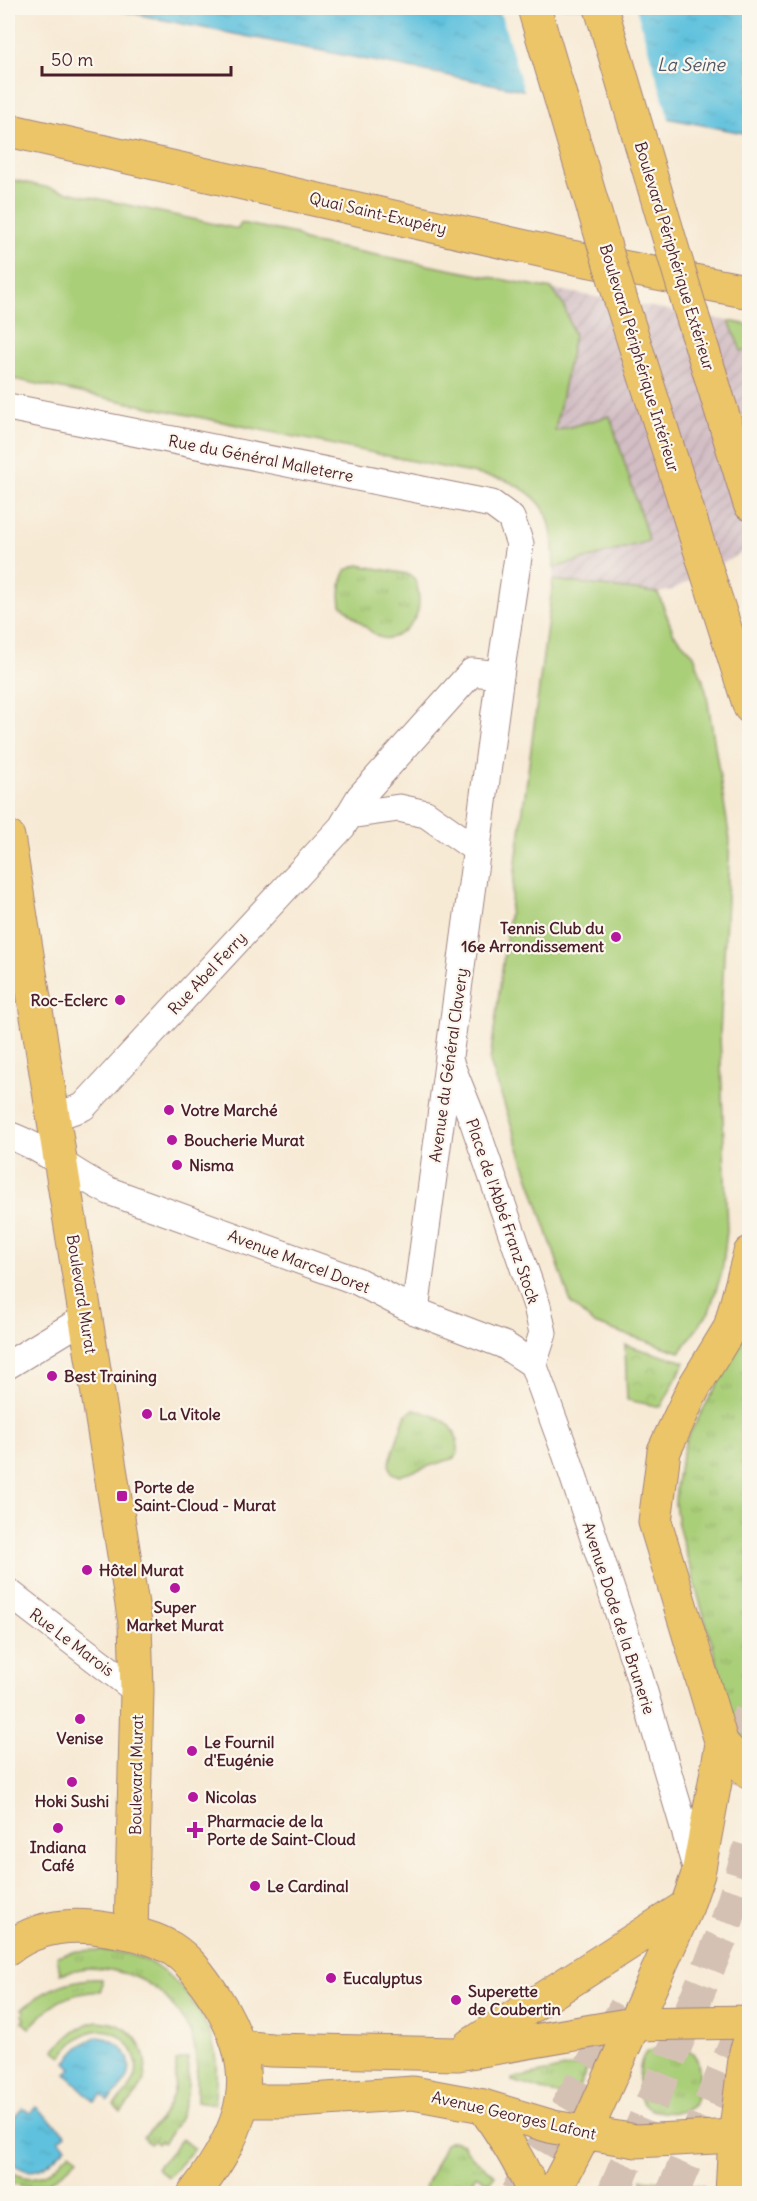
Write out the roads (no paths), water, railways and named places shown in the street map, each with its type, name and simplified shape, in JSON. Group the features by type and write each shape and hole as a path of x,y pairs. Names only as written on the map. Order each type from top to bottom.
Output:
{"main road":[{"name":"Boulevard Périphérique Intérieur","path":"534,8 621,301 750,707"},
{"name":"Boulevard Périphérique Extérieur","path":"601,8 750,504"},
{"name":"Quai Saint-Exupéry","path":"8,130 566,256 750,292"},
{"name":"Boulevard Murat","path":"8,837 135,1623 137,1691 131,1933"},
{"path":"750,1253 730,1328 694,1388 664,1451 655,1522 722,1744 750,1773"},
{"path":"554,2193 585,2133 687,1906 698,1874 722,1744"},
{"path":"458,2054 687,1906"},
{"path":"8,1949 24,1939 56,1927 82,1925 131,1933 162,1942 185,1957 204,1979 229,2018 240,2047 244,2068 242,2101 229,2144 194,2193"},
{"path":"240,2047 271,2050 458,2054 633,2024 750,2022"},
{"path":"732,2193 742,2134 746,2052 750,2041"},
{"name":"Avenue Georges Lafont","path":"242,2101 297,2101 412,2093 483,2106 553,2127 636,2141 742,2134"},
{"path":"483,2106 510,2145 534,2193"}],"street":[{"name":"Rue du Général Malleterre","path":"8,407 492,504 511,518"},
{"name":"Avenue du Général Clavery","path":"415,1311 500,675 520,544 511,518"},
{"name":"Rue Abel Ferry","path":"54,1117 83,1107 342,827 360,797 472,672 500,675"},
{"path":"349,815 399,808 426,814 477,850"},
{"name":"Place de l'Abbé Franz Stock","path":"449,1059 474,1123 537,1306 543,1333 533,1364"},
{"name":"Avenue Marcel Doret","path":"8,1135 34,1145 109,1191 357,1281 415,1311 504,1345 533,1364"},
{"path":"8,1365 86,1318"},
{"name":"Avenue Dode de la Brunerie","path":"533,1364 566,1454 635,1662 698,1874"},
{"name":"Rue Le Marois","path":"8,1592 137,1691"}],"water":[{"name":"La Seine","path":"108,8 749,8 749,134 183,24"},
{"path":"99,2037 113,2042 124,2051 129,2071 123,2085 108,2101 101,2095 95,2102 66,2074 72,2068 66,2062 85,2043"},
{"path":"36,2107 66,2134 59,2140 66,2147 46,2165 32,2171 17,2166 8,2159 8,2124 23,2108 30,2113"}],"tunnel":[{"path":"726,1782 750,1712"},
{"path":"613,2194 723,1934 750,1847"},
{"path":"516,2194 625,2008"},
{"path":"672,2194 745,2021"}],"place":[{"name":"Tennis Club du 16e Arrondissement","path":"616,937"},
{"name":"Roc-Eclerc","path":"120,1000"},
{"name":"Votre Marché","path":"169,1110"},
{"name":"Boucherie Murat","path":"172,1140"},
{"name":"Nisma","path":"177,1165"},
{"name":"Best Training","path":"52,1376"},
{"name":"La Vitole","path":"147,1414"},
{"name":"Porte de Saint-Cloud - Murat","path":"122,1496"},
{"name":"Hôtel Murat","path":"87,1570"},
{"name":"Super Market Murat","path":"175,1588"},
{"name":"Venise","path":"80,1719"},
{"name":"Le Fournil d'Eugénie","path":"192,1751"},
{"name":"Hoki Sushi","path":"72,1782"},
{"name":"Nicolas","path":"193,1797"},
{"name":"Indiana Café","path":"58,1828"},
{"name":"Pharmacie de la Porte de Saint-Cloud","path":"195,1830"},
{"name":"Le Cardinal","path":"255,1886"},
{"name":"Eucalyptus","path":"331,1978"},
{"name":"Superette de Coubertin","path":"456,2000"}]}
